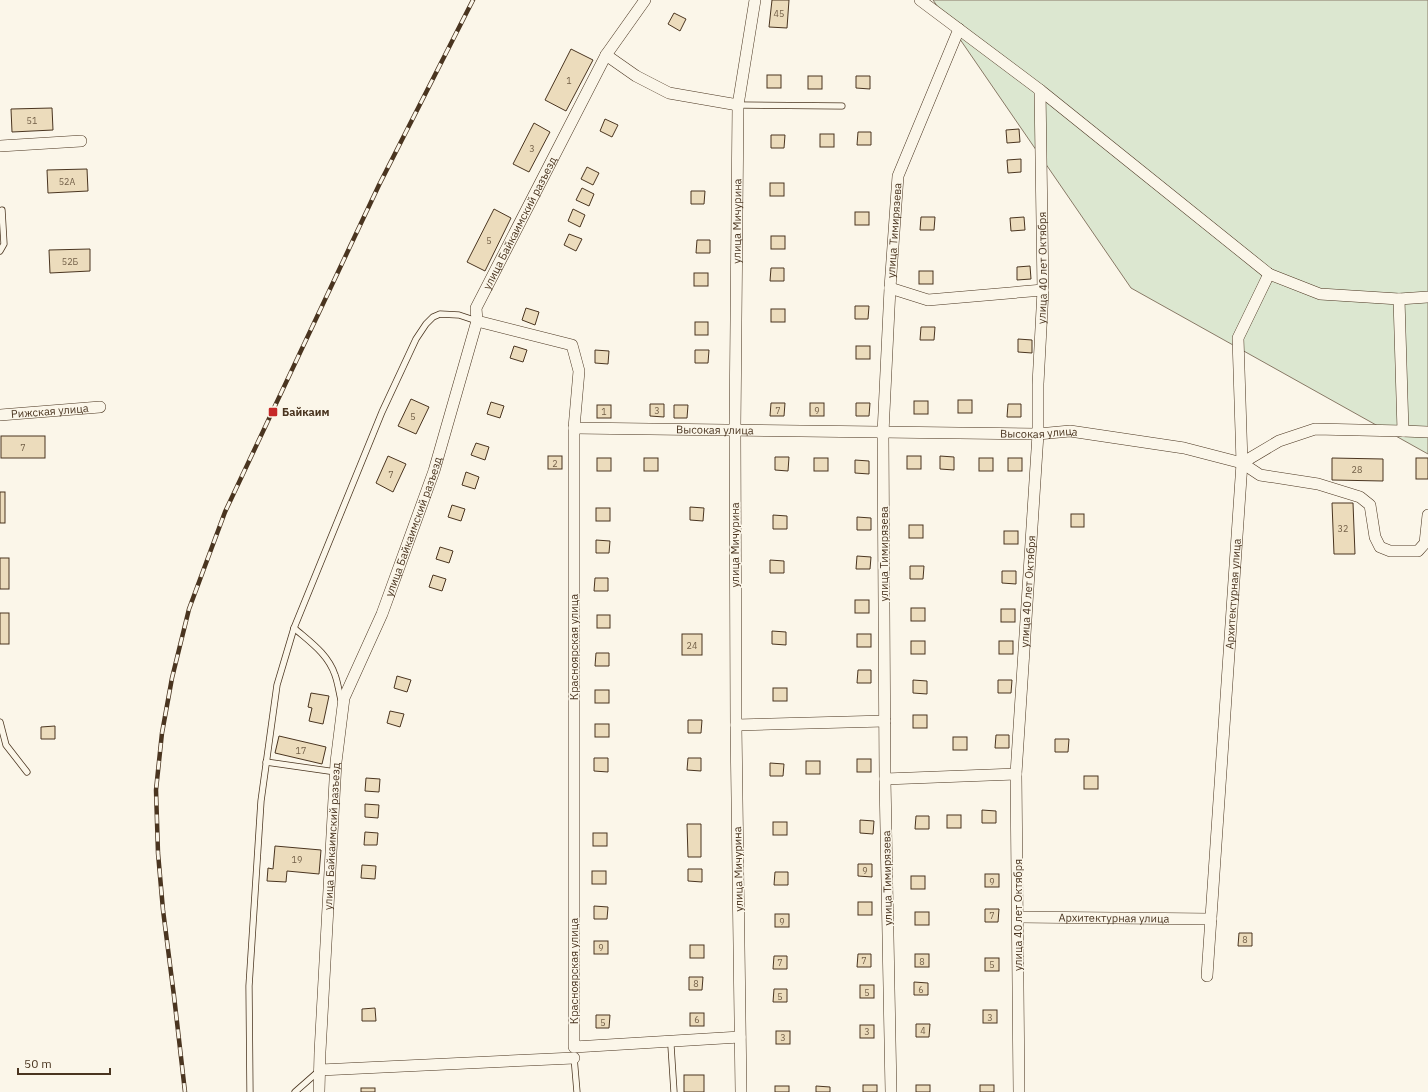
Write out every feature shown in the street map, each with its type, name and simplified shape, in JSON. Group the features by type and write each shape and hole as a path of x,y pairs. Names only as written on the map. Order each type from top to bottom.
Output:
{"street":[{"name":"улица Байкаимский разъезд","path":"319,1092 336,772 344,698 382,614 434,471 477,321 476,308 606,55 645,0"},
{"name":"улица Мичурина","path":"741,1092 736,725 735,429 738,105 755,0"},
{"path":"920,0 1040,90 1269,274 1320,294 1399,299 1428,297"},
{"name":"улица Тимирязева","path":"891,1092 885,779 883,433 890,288 898,176 958,29"},
{"path":"606,55 636,76 669,93 738,105"},
{"name":"улица 40 лет Октября","path":"1019,1092 1016,774 1038,434 1038,384 1042,290 1040,90"},
{"path":"0,146 81,141"},
{"name":"Архитектурная улица","path":"1207,976 1242,463 1238,338 1269,274"},
{"path":"890,288 928,300 1042,290"},
{"path":"1399,299 1403,431"},
{"name":"Красноярская улица","path":"477,321 572,345 579,371 574,428 574,1053"},
{"name":"Рижская улица","path":"0,415 100,407"},
{"name":"Высокая улица","path":"574,428 1038,434 1070,431 1184,448 1242,463 1260,475 1318,484 1360,497 1370,504 1375,537 1380,547 1390,551 1418,551 1425,543 1428,515"},
{"path":"1242,463 1279,441 1315,429 1428,432"},
{"path":"736,725 885,721"},
{"path":"885,779 1016,774"},
{"name":"Архитектурная улица","path":"1018,917 1210,919"},
{"path":"320,1070 574,1053 740,1037"}],"lane":[{"path":"738,105 842,106"},
{"path":"0,251 4,244 2,210"},
{"path":"250,1092 249,986 261,801 277,685 294,628 382,412 416,339 432,317 440,314 459,315 477,321"},
{"path":"294,628 318,648 330,663 336,676 343,709"},
{"path":"0,722 6,745 27,772"},
{"path":"266,762 336,772"},
{"path":"671,1046 674,1092"},
{"path":"574,1053 577,1092"},
{"path":"295,1092 320,1070"},
{"path":"316,1092 320,1070"}],"green space":[{"path":"933,0 1428,0 1428,454 1131,288"}],"building":[{"path":"772,0 789,0 787,28 769,27"},
{"path":"674,13 686,19 680,31 668,24"},
{"path":"571,49 593,60 566,111 545,100"},
{"path":"767,75 781,75 781,88 767,88"},
{"path":"808,76 822,76 822,89 808,89"},
{"path":"856,76 870,76 870,89 856,88"},
{"path":"52,108 53,130 12,132 11,109"},
{"path":"605,119 618,125 612,137 600,131"},
{"path":"534,123 550,132 529,172 513,164"},
{"path":"1019,129 1020,142 1007,143 1006,130"},
{"path":"858,132 871,132 871,145 857,145"},
{"path":"820,134 834,134 834,147 820,147"},
{"path":"771,135 785,135 784,148 771,148"},
{"path":"1021,159 1021,172 1008,173 1007,160"},
{"path":"587,167 599,173 593,185 581,179"},
{"path":"87,169 88,191 48,193 47,170"},
{"path":"770,183 784,183 784,196 770,196"},
{"path":"582,188 594,194 589,206 576,200"},
{"path":"691,191 705,191 704,204 691,204"},
{"path":"494,209 511,218 485,271 467,262"},
{"path":"573,209 585,215 580,227 568,221"},
{"path":"855,212 869,212 869,225 855,225"},
{"path":"921,217 935,217 934,230 920,230"},
{"path":"1024,217 1025,230 1011,231 1010,218"},
{"path":"569,234 582,239 576,251 564,245"},
{"path":"771,236 785,236 785,249 771,249"},
{"path":"697,240 710,240 710,253 696,253"},
{"path":"90,249 90,271 50,273 49,250"},
{"path":"1030,266 1031,279 1017,280 1017,267"},
{"path":"771,268 784,268 784,281 770,281"},
{"path":"919,271 933,271 933,284 919,284"},
{"path":"694,273 708,273 708,286 694,286"},
{"path":"855,306 869,306 868,319 855,319"},
{"path":"526,308 539,312 535,325 522,320"},
{"path":"771,309 785,309 785,322 771,322"},
{"path":"695,322 708,322 708,335 695,335"},
{"path":"921,327 935,327 934,340 920,340"},
{"path":"1018,339 1032,340 1032,353 1018,352"},
{"path":"514,346 527,350 523,362 510,358"},
{"path":"856,346 870,346 870,359 856,359"},
{"path":"595,350 609,351 608,364 595,363"},
{"path":"695,350 709,350 708,363 695,363"},
{"path":"411,399 429,407 416,434 398,426"},
{"path":"958,400 972,400 972,413 958,413"},
{"path":"914,401 928,401 928,414 914,414"},
{"path":"491,402 504,406 500,418 487,414"},
{"path":"771,403 785,403 784,416 770,416"},
{"path":"810,403 824,403 824,416 810,416"},
{"path":"856,403 870,403 869,416 856,416"},
{"path":"650,404 664,404 664,417 650,416"},
{"path":"1008,404 1021,404 1021,417 1007,417"},
{"path":"597,405 611,405 611,418 597,418"},
{"path":"674,405 688,405 687,418 674,418"},
{"path":"1,436 45,436 45,458 1,458"},
{"path":"476,443 489,447 485,460 471,455"},
{"path":"388,456 406,464 393,492 376,483"},
{"path":"548,456 562,456 562,469 548,469"},
{"path":"907,456 921,456 921,469 907,469"},
{"path":"940,456 954,457 954,470 940,469"},
{"path":"775,457 789,457 788,471 775,470"},
{"path":"597,458 611,458 611,471 597,471"},
{"path":"644,458 658,458 658,471 644,471"},
{"path":"814,458 828,458 828,471 814,471"},
{"path":"979,458 993,458 993,471 979,471"},
{"path":"1008,458 1022,458 1022,471 1008,471"},
{"path":"1332,458 1383,459 1383,481 1332,480"},
{"path":"1416,458 1428,458 1428,479 1416,479"},
{"path":"855,460 869,461 869,474 855,473"},
{"path":"466,472 479,477 475,489 462,485"},
{"path":"0,492 5,492 5,523 0,523"},
{"path":"1332,503 1353,503 1355,554 1334,554"},
{"path":"452,505 465,509 461,521 448,517"},
{"path":"690,507 704,508 703,521 690,520"},
{"path":"596,508 610,508 610,521 596,521"},
{"path":"1071,514 1084,514 1084,527 1071,527"},
{"path":"773,515 787,516 787,529 773,529"},
{"path":"857,517 871,518 871,530 857,530"},
{"path":"909,525 923,525 923,538 909,538"},
{"path":"1004,531 1018,531 1018,544 1004,544"},
{"path":"596,540 610,541 609,553 596,553"},
{"path":"440,547 453,551 449,563 436,559"},
{"path":"857,556 871,557 870,569 856,569"},
{"path":"0,558 9,558 9,589 0,589"},
{"path":"770,560 784,561 784,573 770,573"},
{"path":"910,566 924,566 923,579 910,579"},
{"path":"1002,571 1016,571 1016,584 1002,583"},
{"path":"433,575 446,579 442,591 429,587"},
{"path":"595,578 608,578 608,591 594,591"},
{"path":"855,600 869,600 869,613 855,613"},
{"path":"911,608 925,608 925,621 911,621"},
{"path":"1001,609 1015,609 1015,622 1001,622"},
{"path":"0,613 9,613 9,644 0,644"},
{"path":"597,615 610,615 610,628 597,628"},
{"path":"772,631 786,632 786,645 772,644"},
{"path":"682,634 702,634 702,655 682,655"},
{"path":"857,634 871,634 871,647 857,647"},
{"path":"911,641 925,641 925,654 911,654"},
{"path":"999,641 1013,641 1013,654 999,654"},
{"path":"596,653 609,653 609,666 595,666"},
{"path":"858,670 871,670 871,683 857,683"},
{"path":"397,676 411,680 407,692 394,688"},
{"path":"913,680 927,681 927,694 913,693"},
{"path":"998,680 1012,680 1011,693 998,693"},
{"path":"773,688 787,688 787,701 773,701"},
{"path":"595,690 609,690 609,703 595,703"},
{"path":"311,693 329,696 323,724 309,721 312,708 308,707"},
{"path":"390,711 404,714 400,727 387,723"},
{"path":"913,715 927,715 927,728 913,728"},
{"path":"688,720 702,720 701,733 688,733"},
{"path":"595,724 609,724 609,737 595,737"},
{"path":"55,726 55,739 41,739 41,727"},
{"path":"996,735 1009,735 1009,748 995,748"},
{"path":"279,736 326,747 322,764 275,753"},
{"path":"953,737 967,737 967,750 953,750"},
{"path":"1055,739 1069,739 1068,752 1055,752"},
{"path":"594,758 608,758 608,772 594,771"},
{"path":"688,758 701,758 701,771 687,770"},
{"path":"857,759 871,759 871,772 857,772"},
{"path":"806,761 820,761 820,774 806,774"},
{"path":"770,763 784,764 783,776 770,776"},
{"path":"1084,776 1098,776 1098,789 1084,789"},
{"path":"366,778 380,779 379,792 365,791"},
{"path":"365,804 379,805 378,818 365,817"},
{"path":"982,810 996,811 996,823 982,823"},
{"path":"947,815 961,815 961,828 947,828"},
{"path":"916,816 929,816 929,829 915,829"},
{"path":"860,820 874,821 873,834 860,833"},
{"path":"773,822 787,822 787,835 773,835"},
{"path":"687,824 701,824 701,857 688,857"},
{"path":"365,832 378,833 377,845 364,845"},
{"path":"593,833 607,833 607,846 593,846"},
{"path":"275,846 321,850 319,874 287,871 286,882 267,881 268,868 273,869"},
{"path":"858,864 872,864 872,877 858,876"},
{"path":"362,865 376,866 375,879 361,878"},
{"path":"688,869 702,869 702,882 688,881"},
{"path":"592,871 606,871 606,884 592,884"},
{"path":"775,872 788,872 788,885 774,885"},
{"path":"985,874 999,874 999,887 985,887"},
{"path":"911,876 925,876 925,889 911,889"},
{"path":"858,902 872,902 872,915 858,915"},
{"path":"594,906 608,907 607,919 594,919"},
{"path":"985,909 999,909 998,922 985,922"},
{"path":"915,912 929,912 929,925 915,925"},
{"path":"775,914 789,914 789,927 775,927"},
{"path":"1239,933 1252,933 1252,946 1238,946"},
{"path":"594,941 608,941 608,954 594,954"},
{"path":"690,945 704,945 704,958 690,958"},
{"path":"858,954 871,954 871,967 857,967"},
{"path":"915,954 929,954 929,967 915,967"},
{"path":"774,956 787,956 787,969 773,969"},
{"path":"985,958 999,958 999,971 985,971"},
{"path":"689,977 703,977 702,990 689,990"},
{"path":"914,982 928,983 928,995 914,995"},
{"path":"860,985 874,985 874,998 860,998"},
{"path":"774,989 787,989 787,1002 773,1002"},
{"path":"375,1008 376,1021 362,1021 362,1009"},
{"path":"983,1010 997,1010 997,1023 983,1023"},
{"path":"690,1013 704,1013 704,1026 690,1026"},
{"path":"596,1015 610,1015 609,1028 596,1028"},
{"path":"916,1024 930,1024 929,1037 916,1037"},
{"path":"860,1025 874,1025 874,1038 860,1038"},
{"path":"776,1031 790,1031 790,1044 776,1044"},
{"path":"684,1075 704,1075 704,1092 684,1092"},
{"path":"863,1085 877,1085 877,1092 863,1092"},
{"path":"916,1085 930,1085 930,1092 916,1092"},
{"path":"980,1085 994,1085 994,1092 980,1092"},
{"path":"775,1086 789,1086 789,1092 775,1092"},
{"path":"816,1086 830,1087 830,1092 816,1092"},
{"path":"361,1088 375,1088 375,1092 361,1092"}],"railway":[{"path":"185,1092 163,910 158,853 156,790 162,733 172,678 189,609 225,512 379,185 473,0"}],"place":[{"name":"Байкаим","path":"273,412"}]}
